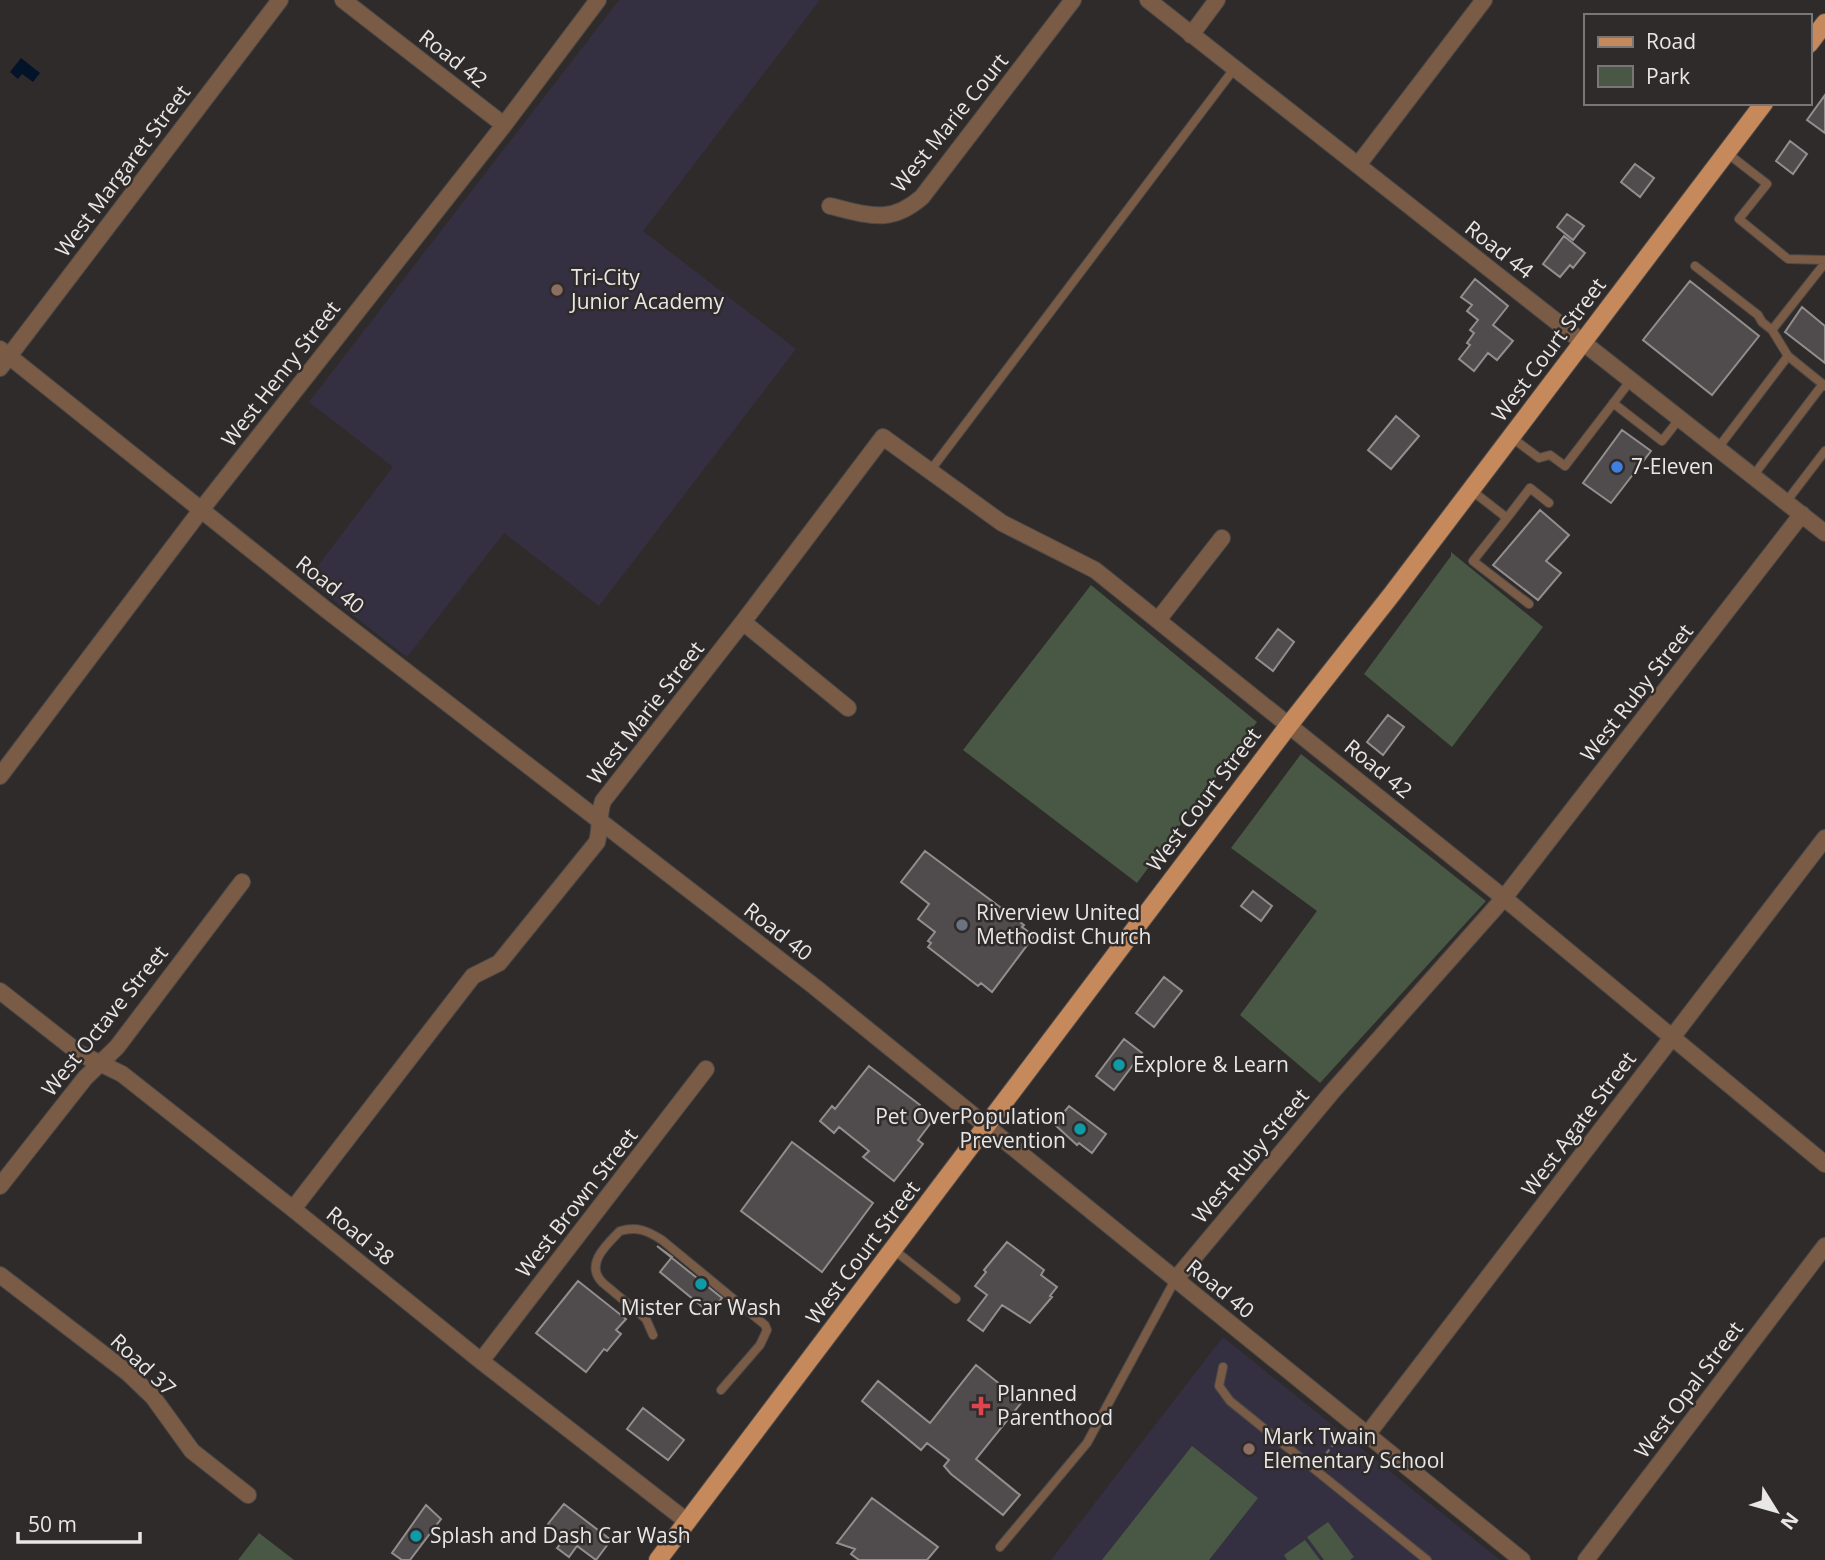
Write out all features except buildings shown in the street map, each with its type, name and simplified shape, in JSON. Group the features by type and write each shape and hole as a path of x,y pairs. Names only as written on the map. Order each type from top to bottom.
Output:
{"main road":[{"path":"1811,41 1825,23"},
{"name":"West Court Street","path":"658,1560 1289,725 1763,105"}],"street":[{"name":"West Margaret Street","path":"3,358 280,0"},
{"name":"Road 42","path":"342,0 504,125"},
{"name":"West Henry Street","path":"0,776 201,510 504,125 598,0"},
{"name":"West Marie Court","path":"830,206 861,214 890,216 906,211 922,197 1073,0"},
{"name":"Road 44","path":"1148,0 1786,502 1822,525"},
{"path":"1191,35 1217,0"},
{"path":"1358,165 1484,0"},
{"name":"Road 40","path":"3,358 815,987 1521,1560"},
{"name":"Road 42","path":"883,437 1002,523 1095,570 1504,898 1825,1164"},
{"name":"West Marie Street","path":"293,1209 473,976 499,963 597,842 603,801 883,437"},
{"name":"West Ruby Street","path":"1175,1280 1332,1092 1504,898 1802,514"},
{"path":"1158,620 1222,538"},
{"path":"743,622 848,708"},
{"name":"West Agate Street","path":"1367,1435 1825,838"},
{"name":"West Octave Street","path":"0,1186 85,1078 117,1047 242,882"},
{"name":"Road 38","path":"0,992 79,1053 122,1074 481,1362 688,1522"},
{"name":"West Brown Street","path":"481,1362 706,1069"},
{"name":"West Opal Street","path":"1586,1560 1825,1246"},
{"name":"Road 37","path":"0,1275 128,1373 153,1397 192,1451 248,1495"}],"lane":[{"path":"930,471 1234,69"},
{"path":"1727,153 1766,184 1740,219 1788,259 1825,261"},
{"path":"1772,330 1825,261"},
{"path":"1695,266 1758,315 1772,330 1788,356 1824,385 1753,476"},
{"path":"1718,448 1788,356"},
{"path":"1511,437 1539,458 1550,455 1565,466 1631,380"},
{"path":"1614,403 1662,441 1680,418"},
{"path":"1786,502 1825,451"},
{"path":"1529,604 1473,561 1530,488 1549,503"},
{"path":"1471,490 1507,519"},
{"path":"653,1335 646,1319 596,1277 594,1270 597,1259 613,1238 620,1231 627,1229 647,1230 663,1240 765,1325 767,1330 760,1345 721,1390"},
{"path":"894,1250 956,1298"},
{"path":"1000,1547 1087,1443 1175,1280"},
{"path":"1223,1367 1219,1386 1223,1395 1427,1560"}],"path":[{"path":"1314,1469 1341,1435"}],"shaded area":[{"name":"Tri-City Junior Academy","path":"619,0 820,0 643,231 796,349 599,606 504,533 407,657 307,580 393,467 309,402"},
{"name":"Mark Twain Elementary School","path":"1223,1337 1500,1560 1051,1560"}],"green space":[{"path":"1451,552 1543,627 1452,747 1364,674 1451,556"},
{"path":"1091,585 1257,722 1137,883 963,750"},
{"path":"1301,754 1486,901 1320,1083 1240,1015 1317,911 1231,848"},
{"path":"1192,1446 1258,1498 1209,1560 1102,1560"},
{"path":"1328,1522 1354,1557 1350,1560 1324,1560 1307,1537"},
{"path":"259,1533 294,1560 238,1560"},
{"path":"1305,1540 1320,1560 1287,1560 1284,1555"}],"water":[{"path":"21,58 40,73 33,82 22,74 18,79 10,72"}],"place":[{"name":"Tri-City Junior Academy","path":"557,290"},
{"name":"7-Eleven","path":"1617,467"},
{"name":"Riverview United Methodist Church","path":"962,925"},
{"name":"Explore & Learn","path":"1119,1065"},
{"name":"Pet OverPopulation Prevention","path":"1080,1129"},
{"name":"Mister Car Wash","path":"701,1284"},
{"name":"Planned Parenthood","path":"981,1406"},
{"name":"Mark Twain Elementary School","path":"1249,1449"},
{"name":"Splash and Dash Car Wash","path":"416,1536"}]}
